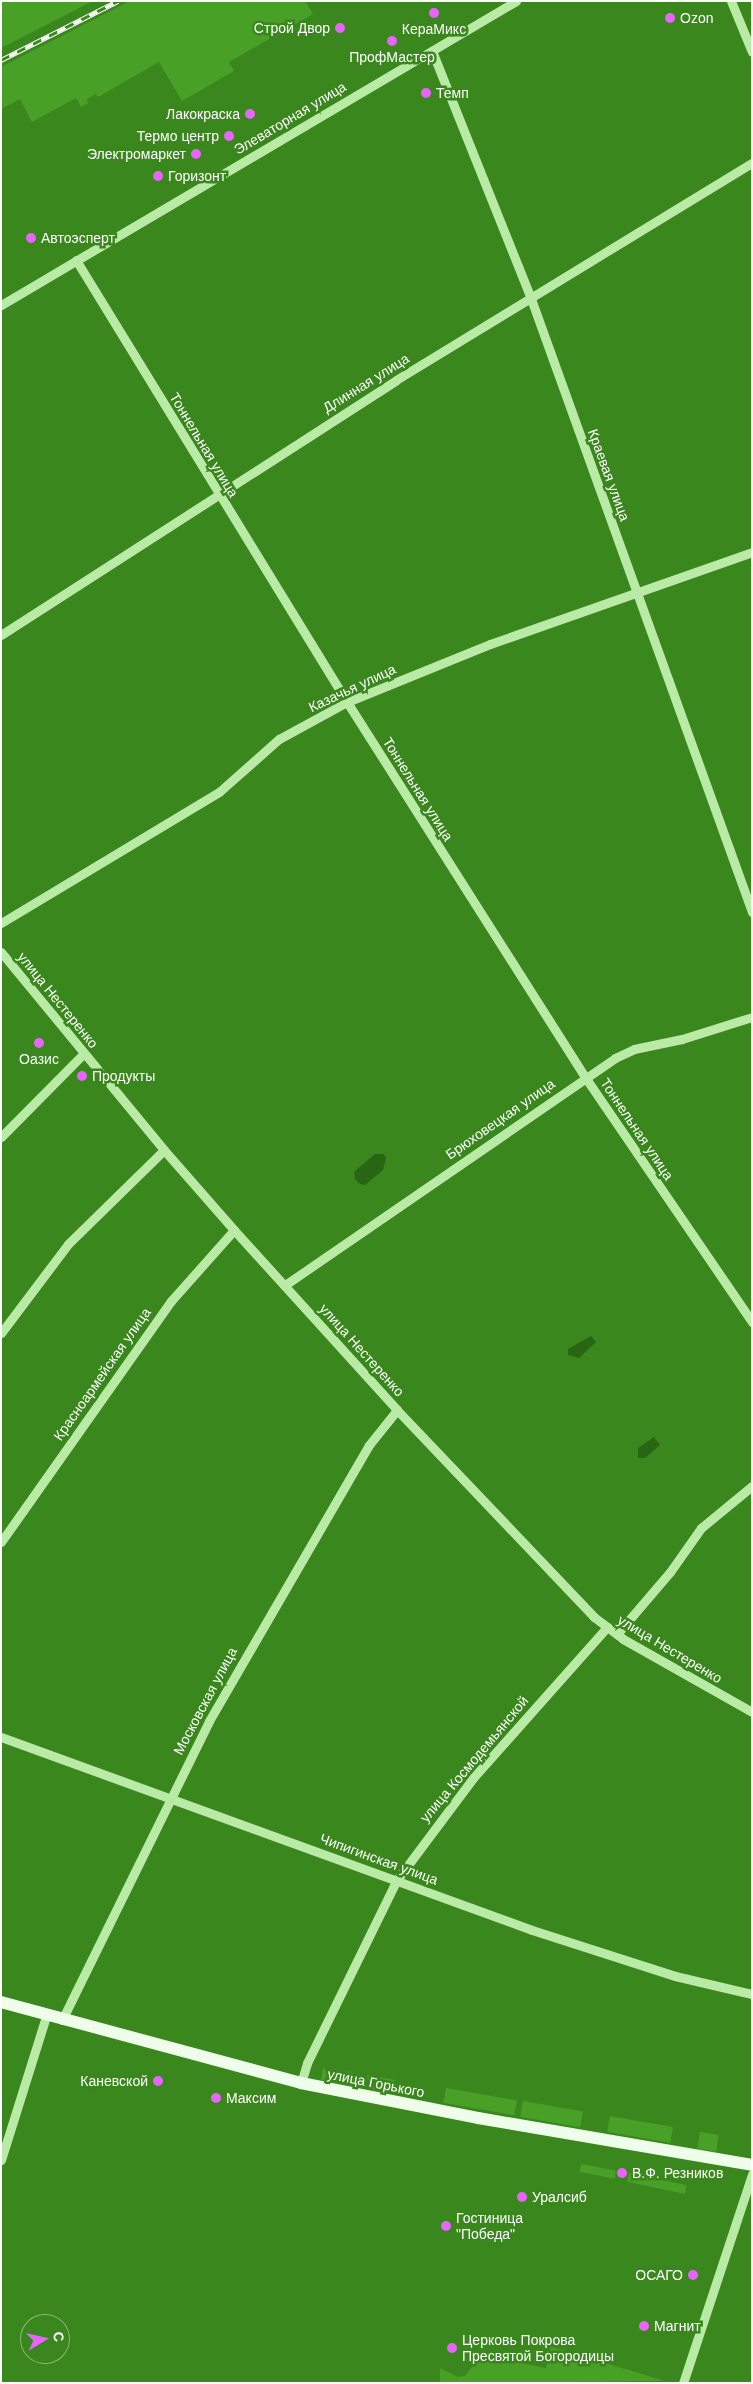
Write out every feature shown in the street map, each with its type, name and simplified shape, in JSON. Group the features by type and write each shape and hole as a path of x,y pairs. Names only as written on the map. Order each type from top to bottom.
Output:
{"main road":[{"name":"улица Горького","path":"1,2002 46,2016 301,2083 485,2120 752,2164"}],"street":[{"name":"Элеваторная улица","path":"1,305 516,1"},
{"path":"731,1 752,52"},
{"name":"Краевая улица","path":"432,51 530,296 752,912"},
{"name":"Длинная улица","path":"1,635 218,493 530,296 752,163"},
{"name":"Тоннельная улица","path":"76,260 347,702 585,1077 752,1322"},
{"name":"Казачья улица","path":"1,923 212,796 279,739 347,702 490,644 752,552"},
{"name":"улица Нестеренко","path":"1,952 83,1054 234,1230 397,1410 607,1627 752,1712"},
{"name":"Брюховецкая улица","path":"285,1285 585,1077 634,1049 682,1039 752,1017"},
{"path":"1,1137 83,1054"},
{"path":"1,1332 68,1244 164,1150"},
{"name":"Красноармейская улица","path":"1,1542 170,1301 234,1230"},
{"name":"Московская улица","path":"62,2020 170,1796 260,1629 369,1445 397,1410"},
{"path":"617,1634 670,1572 700,1528 752,1486"},
{"name":"улица Космодемьянской","path":"301,2083 307,2063 396,1881 473,1778 607,1627"},
{"name":"Чипигинская улица","path":"1,1737 170,1796 396,1881 656,1970 752,1994"},
{"path":"1,2160 46,2016"},
{"path":"682,2383 752,2174"}],"shaded area":[{"path":"1,1 93,1 1,48"},
{"path":"130,1 305,1 313,14 229,62 234,71 182,101 159,62 98,97 96,94 87,99 88,103 81,107 76,98 32,122 20,99 1,109 1,67"},
{"path":"375,1154 384,1154 386,1158 383,1170 365,1185 360,1184 355,1179 354,1172"},
{"path":"591,1336 596,1342 579,1358 568,1355 568,1349"},
{"path":"654,1437 660,1445 645,1458 638,1458 638,1448"},
{"path":"323,2068 354,2073 348,2085 321,2080"},
{"path":"367,2075 395,2080 393,2093 369,2089"},
{"path":"446,2088 517,2101 514,2115 443,2103"},
{"path":"523,2101 583,2112 580,2127 520,2117"},
{"path":"610,2116 673,2127 670,2143 607,2132"},
{"path":"700,2132 719,2135 716,2152 697,2149"},
{"path":"581,2164 616,2171 615,2179 579,2172"},
{"path":"629,2173 687,2185 685,2194 627,2182"},
{"path":"551,2347 665,2381 440,2383 440,2368 458,2377 465,2376 481,2355 546,2368"}],"railway":[{"path":"1,60 118,1"}],"place":[{"name":"КераМикс","path":"434,13"},
{"name":"Ozon","path":"670,18"},
{"name":"Строй Двор","path":"340,28"},
{"name":"ПрофМастер","path":"392,41"},
{"name":"Темп","path":"426,93"},
{"name":"Лакокраска","path":"250,114"},
{"name":"Термо центр","path":"229,136"},
{"name":"Электромаркет","path":"196,154"},
{"name":"Горизонт","path":"158,176"},
{"name":"Автоэсперт","path":"31,238"},
{"name":"Оазис","path":"39,1043"},
{"name":"Продукты","path":"82,1076"},
{"name":"Каневской","path":"158,2081"},
{"name":"Максим","path":"216,2098"},
{"name":"В.Ф. Резников","path":"622,2173"},
{"name":"Уралсиб","path":"522,2197"},
{"name":"Гостиница \"Победа\"","path":"446,2226"},
{"name":"ОСАГО","path":"693,2275"},
{"name":"Магнит","path":"644,2326"},
{"name":"Церковь Покрова Пресвятой Богородицы","path":"452,2348"}]}
